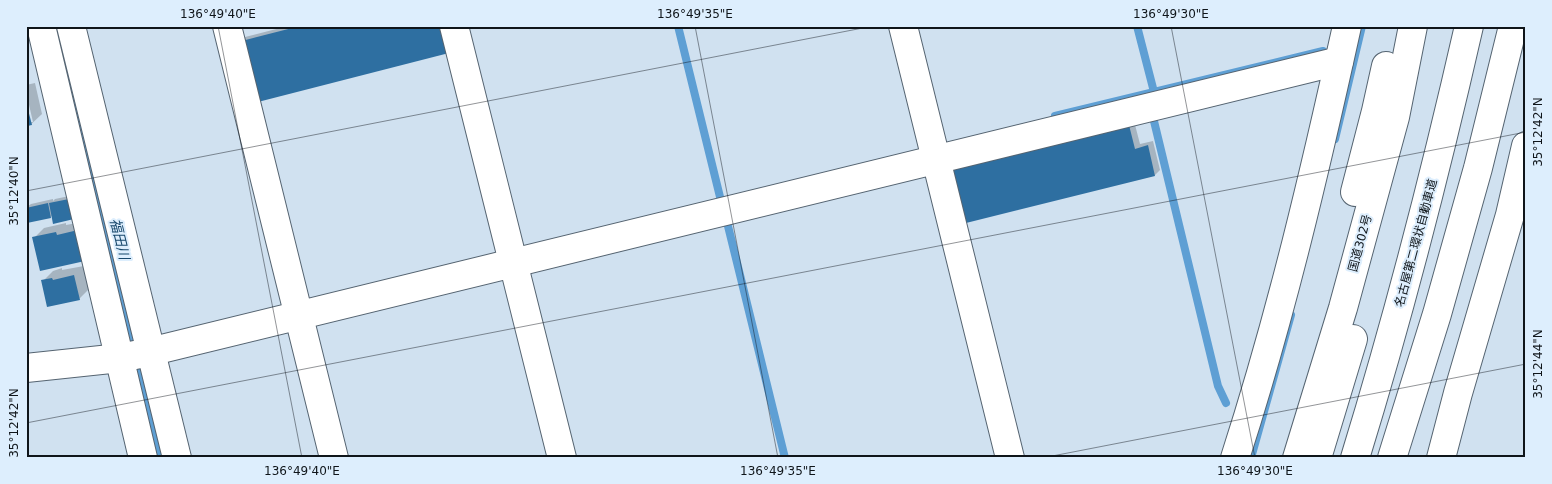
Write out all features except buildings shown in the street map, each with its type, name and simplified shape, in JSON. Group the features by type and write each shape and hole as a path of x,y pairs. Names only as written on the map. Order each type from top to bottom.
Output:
{"main road":[{"path":"41,26 136,354 177,458"},
{"path":"71,26 136,354 143,458"},
{"path":"227,26 334,458"},
{"path":"454,26 562,458"},
{"path":"903,26 1010,458"},
{"path":"1235,458 1298,240 1347,26"},
{"path":"1280,458 1333,273 1376,112 1395,26"},
{"name":"国道302号","path":"1297,458 1343,308 1395,117 1413,26"},
{"path":"1317,458 1372,272 1431,26"},
{"name":"名古屋第二環状自動車道","path":"1355,458 1408,278 1470,26"},
{"path":"1392,458 1440,305 1478,168 1513,26"},
{"path":"26,368 136,354 1339,61"},
{"path":"1441,458 1510,215 1526,146"}],"waterway":[{"name":"福田川","path":"56,26 160,458"},
{"path":"678,26 721,201"},
{"path":"1137,26 1154,92"},
{"path":"1335,139 1362,26"},
{"path":"1055,116 1323,51"},
{"path":"1153,117 1218,386 1226,403"},
{"path":"727,222 785,458"},
{"path":"1251,458 1291,315"}]}
